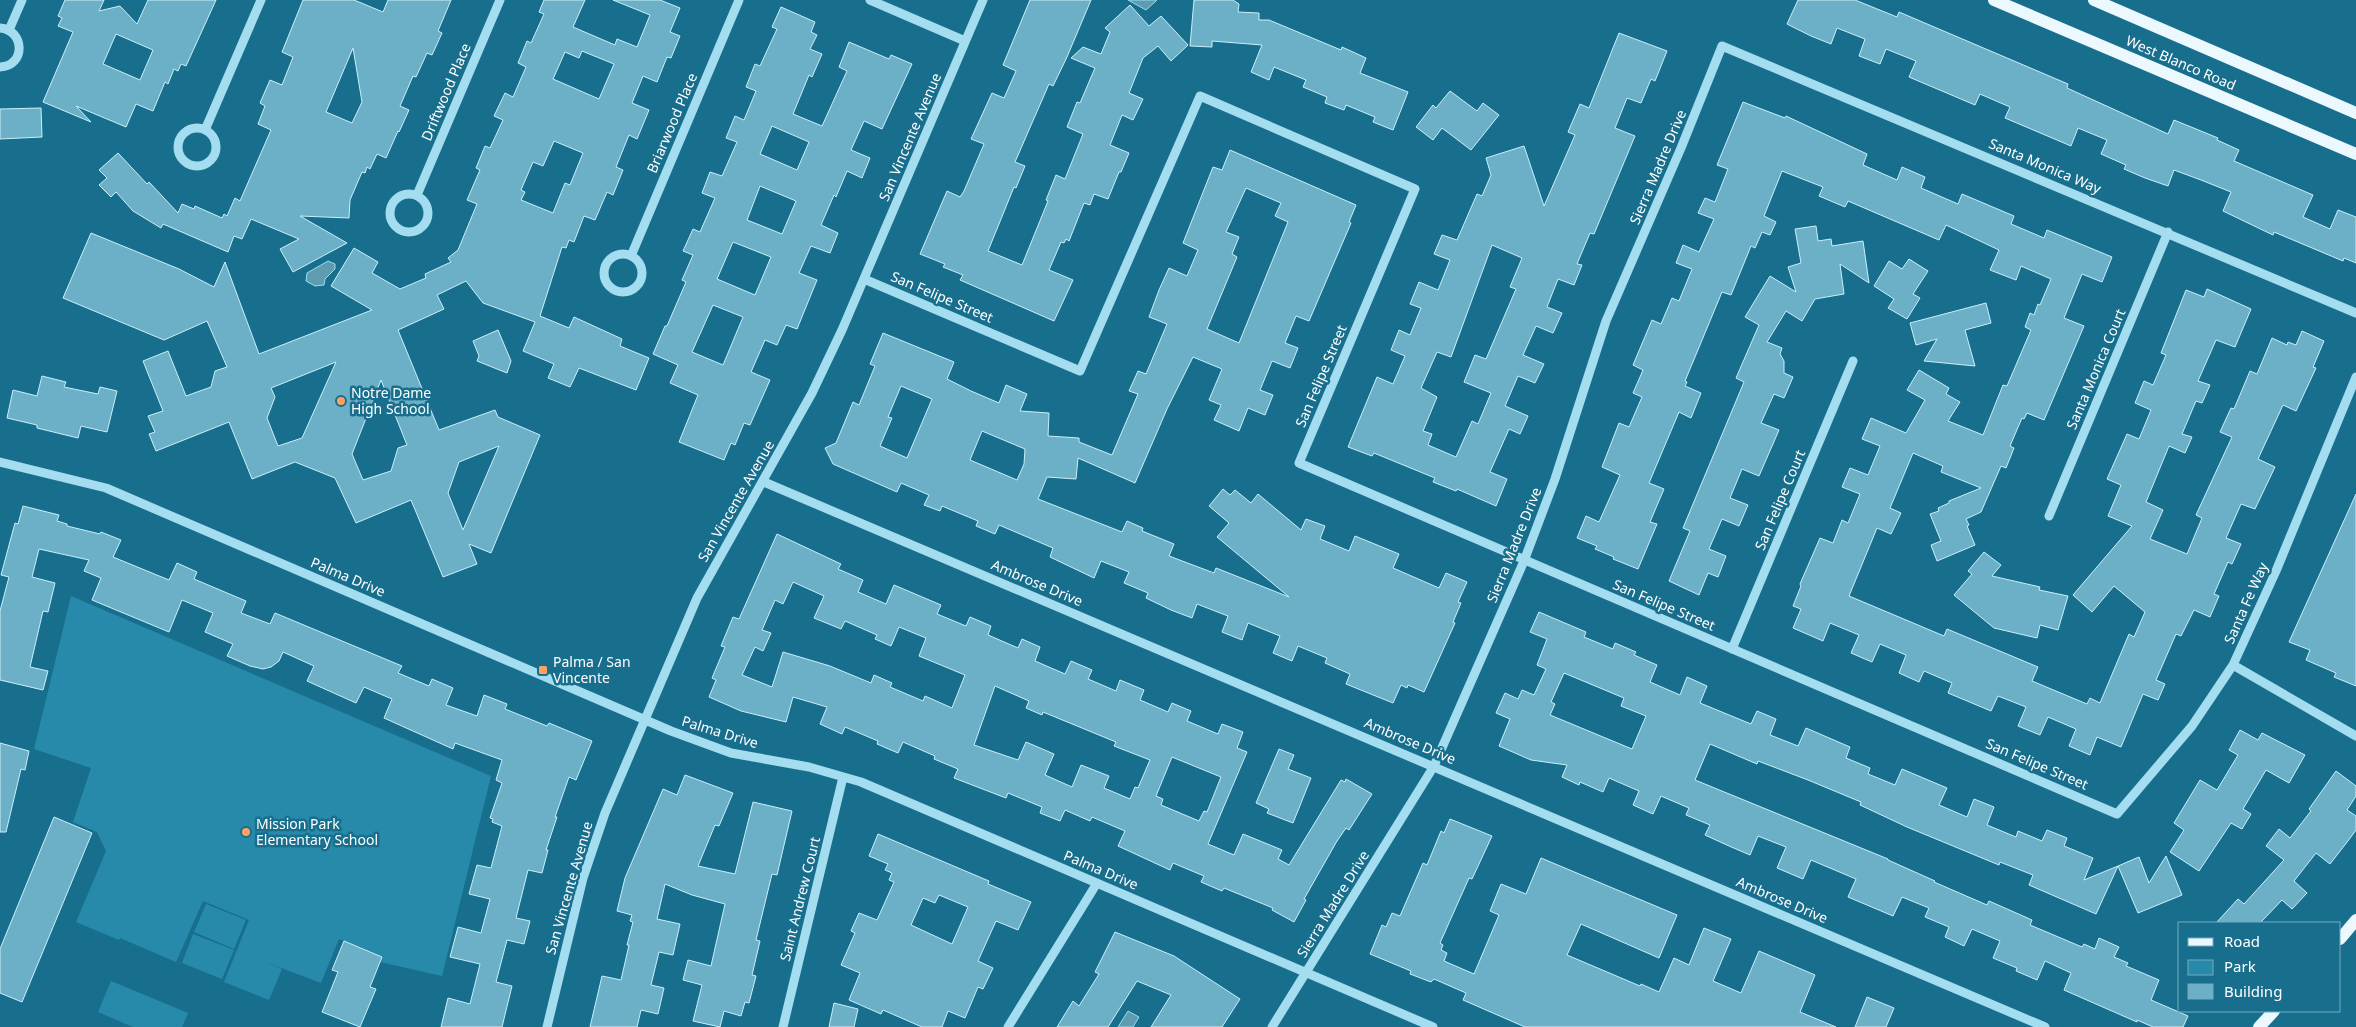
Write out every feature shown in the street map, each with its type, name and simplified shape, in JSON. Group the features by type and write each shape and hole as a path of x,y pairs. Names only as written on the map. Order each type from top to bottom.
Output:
{"main road":[{"name":"West Blanco Road","path":"1994,0 2356,154"},
{"name":"West Blanco Road","path":"2094,0 2356,113"},
{"path":"2341,938 2356,920"},
{"path":"2259,1027 2273,1012"}],"street":[{"path":"0,67 11,64 19,55 20,42 5,29 22,0"},
{"path":"205,130 261,0"},
{"name":"Driftwood Place","path":"417,195 500,0"},
{"name":"Briarwood Place","path":"631,256 739,0"},
{"path":"870,0 965,41"},
{"name":"San Vincente Avenue","path":"547,1027 593,845 697,598 717,559 764,482 812,393 864,279 983,0"},
{"name":"Santa Monica Way","path":"1722,46 2168,232 2356,313"},
{"name":"Sierra Madre Drive","path":"1272,1027 1434,766 1524,561 1555,479 1606,321 1682,148 1722,46"},
{"name":"San Felipe Street","path":"864,279 1080,371 1200,96 1415,189 1299,462 1524,561 2117,814"},
{"path":"191,129 205,130 213,136 216,142 215,154 212,160 201,166 188,164 179,155 178,142 185,132 191,129"},
{"path":"403,194 417,195 428,207 427,220 419,229 413,232 400,230 391,220 390,207 397,197 403,194"},
{"name":"Santa Monica Court","path":"2049,516 2168,232"},
{"path":"616,255 631,256 639,262 641,280 632,290 620,292 614,290 605,281 604,268 607,262 616,255"},
{"name":"San Felipe Court","path":"1732,649 1853,361"},
{"name":"Santa Fe Way","path":"2117,814 2192,726 2233,665 2276,571 2356,377"},
{"name":"Palma Drive","path":"0,462 106,488 646,720 731,753 809,768 861,782 1433,1027"},
{"name":"Ambrose Drive","path":"764,482 2045,1027"},
{"path":"2233,665 2356,736"},
{"name":"Saint Andrew Court","path":"783,1027 844,777"},
{"path":"1008,1027 1097,883"}],"green space":[{"name":"Mission Park Elementary School","path":"71,596 491,776 442,976 380,962 382,957 339,939 321,983 263,961 282,969 269,1000 224,982 249,920 203,901 176,962 76,922 106,851 97,832 73,822 91,768 34,749"},
{"path":"206,904 246,920 234,949 194,932"},
{"path":"193,934 234,950 222,979 182,963"},
{"path":"111,981 188,1013 182,1027 133,1027 98,1012"}],"shaded area":[{"path":"1128,0 1157,0 1146,10"},
{"path":"328,261 335,264 335,269 325,279 324,285 315,286 306,281 307,273"},
{"path":"1128,1011 1139,1017 1133,1027 1118,1027"}],"building":[{"path":"65,0 104,0 99,11 120,6 137,24 148,0 216,0 186,66 181,64 178,71 174,69 168,84 165,82 153,111 136,104 126,127 76,106 91,122 43,102 73,32 58,26 62,18 58,16","holes":["116,34 153,50 140,80 103,64"]},
{"path":"303,0 354,0 383,12 388,0 451,0 438,31 442,33 432,55 427,53 416,77 413,76 400,106 409,110 399,132 386,158 377,154 370,169 367,167 365,173 362,172 350,200 349,218 300,216 347,243 293,272 280,249 299,239 251,219 242,239 234,236 228,252 163,224 161,228 133,211 116,192 111,197 99,185 107,178 99,170 118,153 178,213 182,204 194,209 195,206 222,218 224,214 227,216 235,198 240,201 271,130 258,124 265,106 260,103 270,80 282,85 293,57 282,52","holes":["353,48 362,102 352,123 326,112"]},
{"path":"544,0 585,0 573,27 615,45 617,39 637,47 650,15 613,0 660,0 680,8 670,32 680,36 671,58 667,57 657,82 643,76 632,103 649,110 637,139 629,135 616,167 623,170 613,195 607,192 595,220 584,216 574,242 569,240 566,248 562,247 540,316 569,328 574,317 622,339 620,346 649,358 636,390 579,368 570,387 548,378 554,364 523,351 535,322 483,303 466,281 437,295 444,309 398,330 439,430 495,410 498,417 540,435 491,553 469,544 477,564 443,577 411,500 356,523 335,478 295,462 252,479 229,422 156,451 149,434 155,432 148,416 163,411 143,361 168,351 186,396 211,387 215,371 227,367 207,321 164,340 63,298 91,233 179,269 214,287 225,262 259,354 372,310 331,286 354,248 378,262 372,273 400,289 426,278 425,274 451,262 448,258 458,250 477,204 467,200 480,170 476,168 485,146 490,148 503,120 494,116 505,93 513,97 526,67 518,63 527,41 531,43 544,14 539,12","holes":["582,51 614,64 599,99 553,79 565,52 579,58","554,141 583,153 570,185 565,183 553,213 521,200 525,192 521,190 533,162 543,166","336,362 302,438 278,446 267,418 275,397 271,388","381,380 407,445 398,448 391,471 363,480 352,454","499,446 463,530 448,493 459,462"]},
{"path":"1030,0 1091,0 1067,57 1053,86 1049,84 1015,162 1025,166 1016,188 1014,187 988,251 1022,265 1048,201 1046,200 1056,175 1065,179 1083,134 1067,127 1077,102 1080,103 1095,68 1071,58 1083,47 1101,54 1110,32 1105,28 1130,5 1149,26 1161,16 1188,45 1171,61 1158,46 1143,58 1129,93 1143,99 1133,120 1122,115 1110,145 1129,153 1121,172 1119,172 1108,199 1094,194 1090,205 1084,203 1069,241 1066,239 1064,243 1061,242 1049,270 1073,280 1054,321 960,280 963,275 943,267 945,264 920,254 947,191 960,197 964,191 984,144 971,139 992,93 1004,98 1016,71 1003,65"},
{"path":"1194,0 1233,0 1239,4 1238,12 1259,13 1259,20 1269,20 1341,50 1342,47 1366,58 1360,73 1408,92 1393,130 1373,122 1375,117 1346,105 1344,110 1325,103 1327,97 1303,87 1306,80 1274,67 1269,80 1251,72 1262,45 1212,41 1212,47 1190,46"},
{"path":"1798,0 1855,0 1897,17 1899,12 2068,84 2067,88 2168,134 2174,120 2218,138 2217,140 2239,150 2234,161 2313,195 2303,217 2330,229 2338,210 2356,217 2356,263 2344,258 2343,261 2274,232 2273,235 2223,211 2231,192 2174,170 2168,186 2124,169 2126,165 2101,154 2107,140 2078,128 2071,146 2005,118 2010,107 1980,94 1975,105 1909,77 1916,61 1886,49 1880,64 1859,56 1865,39 1837,28 1831,44 1811,36 1787,24"},
{"path":"781,7 815,22 811,32 817,35 810,49 822,54 812,77 809,75 793,114 822,126 847,71 839,67 849,42 889,59 891,55 912,64 882,129 864,121 851,150 870,158 862,178 847,171 836,197 834,195 821,225 838,233 830,253 811,246 799,273 817,280 797,329 786,325 777,345 765,340 751,372 770,380 750,425 744,423 735,445 731,443 724,460 679,442 698,395 670,383 678,365 653,354 686,282 682,280 693,255 683,251 693,229 700,232 715,198 702,193 710,172 722,176 737,142 726,138 735,116 744,120 756,91 746,87 755,64 760,66 777,29 772,27","holes":["772,126 809,142 797,170 760,154","760,186 796,201 782,234 747,220","733,242 771,257 755,295 717,279","713,305 743,317 723,365 692,352"]},
{"path":"1619,33 1667,51 1655,81 1651,79 1641,103 1627,98 1615,128 1635,136 1594,234 1590,233 1577,264 1582,265 1574,285 1558,279 1547,307 1562,313 1553,333 1536,326 1523,355 1544,364 1535,383 1518,376 1505,406 1528,416 1520,434 1509,429 1490,472 1507,479 1496,506 1457,489 1456,491 1433,482 1435,478 1374,453 1372,456 1348,447 1377,377 1393,384 1405,356 1391,350 1399,330 1410,335 1421,308 1410,304 1419,282 1438,290 1450,260 1434,254 1442,235 1457,240 1477,194 1482,196 1491,175 1486,158 1524,146 1544,206 1575,135 1568,132 1580,104 1589,108","holes":["1492,245 1522,258 1510,287 1516,289 1486,359 1475,355 1464,382 1491,393 1478,424 1472,421 1456,457 1428,445 1432,434 1423,431 1437,397 1421,388 1437,352 1451,357"]},
{"path":"1450,91 1477,111 1483,103 1499,115 1471,150 1442,128 1433,140 1416,127 1433,105 1436,108"},
{"path":"1743,102 1785,118 1786,116 1867,154 1863,165 1897,180 1902,167 1925,177 1921,188 1958,204 1962,194 2014,216 2011,224 2044,238 2047,230 2112,257 2102,282 2082,274 2064,318 2084,326 2044,420 2027,413 2024,419 2022,418 2010,446 2014,448 2006,468 2001,466 1981,512 1966,519 1975,545 1937,561 1931,545 1941,541 1930,514 1939,511 1938,508 1949,503 1949,501 1981,488 1941,472 1943,466 1913,453 1890,508 1901,513 1891,534 1877,528 1849,596 1944,636 1947,629 2038,667 2032,681 2087,704 2090,698 2100,703 2129,634 2134,637 2145,612 2114,586 2092,612 2073,595 2132,526 2108,516 2121,485 2107,479 2127,434 2139,439 2151,410 2135,403 2144,381 2153,385 2166,355 2161,353 2186,290 2204,297 2207,289 2251,309 2235,347 2216,340 2198,381 2210,385 2202,403 2196,401 2182,434 2192,437 2185,453 2169,446 2146,502 2163,510 2150,539 2187,554 2202,518 2196,515 2232,437 2220,432 2231,408 2234,409 2250,371 2257,374 2272,338 2287,345 2288,342 2296,345 2302,331 2324,341 2313,367 2316,368 2296,411 2283,405 2258,459 2275,467 2255,509 2241,504 2226,538 2241,544 2232,564 2228,562 2214,594 2219,596 2210,617 2194,610 2181,636 2176,634 2156,680 2165,684 2158,700 2143,694 2121,747 2097,737 2090,755 2069,746 2076,729 2048,717 2040,735 2018,726 2026,707 1998,696 1991,711 1948,693 1952,683 1924,671 1919,682 1899,673 1906,655 1880,644 1872,662 1851,653 1859,635 1830,623 1823,641 1793,628 1801,609 1793,606 1801,586 1800,584 1820,538 1833,543 1842,520 1848,523 1860,494 1842,487 1850,468 1868,475 1880,446 1862,439 1871,418 1906,433 1925,400 1907,390 1919,370 1949,388 1946,394 1960,402 1948,421 1983,435 2003,385 2007,386 2031,330 2025,327 2030,313 2034,315 2051,279 2021,266 2016,280 1990,270 1999,250 1946,225 1939,240 1848,201 1845,207 1819,196 1823,187 1782,171 1764,216 1776,222 1770,235 1762,232 1755,248 1751,246 1731,295 1722,292 1685,381 1687,382 1685,386 1701,393 1691,418 1679,412 1649,483 1664,489 1650,522 1657,524 1638,569 1613,559 1614,557 1595,549 1597,546 1577,538 1586,516 1599,522 1620,475 1602,467 1619,423 1629,427 1642,397 1633,393 1643,370 1633,365 1652,320 1661,324 1672,298 1679,301 1692,269 1676,263 1683,245 1699,252 1714,219 1698,213 1705,198 1715,202 1728,169 1717,165"},
{"path":"41,108 42,137 0,139 0,109"},
{"path":"1230,150 1356,205 1349,222 1351,223 1309,321 1296,316 1285,343 1298,348 1290,368 1272,361 1260,390 1273,395 1265,415 1248,408 1239,431 1214,420 1221,405 1209,400 1222,369 1193,357 1167,409 1135,483 1078,458 1076,479 1047,477 1038,499 1122,532 1127,521 1143,528 1142,531 1174,544 1169,556 1214,573 1216,568 1289,597 1217,537 1229,523 1209,506 1223,489 1230,495 1235,490 1251,503 1258,494 1301,530 1306,519 1325,526 1320,539 1349,551 1355,536 1399,554 1393,568 1439,588 1446,573 1467,582 1458,602 1461,603 1453,622 1455,623 1424,692 1408,685 1407,688 1401,685 1393,703 1346,684 1350,674 1325,663 1327,658 1298,646 1292,661 1273,653 1280,636 1248,623 1242,640 1222,632 1228,616 1197,604 1192,618 1171,610 1146,598 1148,593 1124,583 1129,572 1101,561 1094,578 1050,557 1053,548 999,525 995,534 976,526 978,521 942,506 940,511 924,505 929,495 901,483 897,492 833,464 825,448 836,443 853,402 859,405 875,366 870,364 883,333 954,362 947,379 999,403 1006,385 1027,394 1020,411 1049,413 1048,436 1079,438 1079,442 1112,455 1138,394 1129,391 1138,371 1146,374 1167,324 1149,317 1159,290 1169,268 1187,276 1198,250 1183,243 1213,167 1222,170","holes":["1246,188 1281,203 1275,216 1288,222 1239,343 1207,329 1237,257 1232,254 1239,237 1226,232","901,386 932,399 907,458 880,446 892,418 888,417","982,431 1025,449 1024,464 1017,480 970,460"]},
{"path":"1816,226 1818,241 1831,239 1832,246 1863,241 1869,283 1840,264 1844,294 1815,299 1802,321 1786,311 1767,342 1782,348 1780,354 1784,361 1784,373 1793,377 1784,398 1774,394 1761,423 1779,430 1759,476 1742,469 1730,498 1748,505 1739,526 1722,519 1709,549 1726,556 1718,577 1708,573 1699,595 1669,581 1690,531 1683,528 1744,382 1736,378 1759,325 1745,317 1770,276 1796,292 1788,267 1801,263 1795,229"},
{"path":"1909,259 1928,271 1913,294 1920,298 1907,319 1888,308 1894,299 1874,286 1889,261 1902,269"},
{"path":"1986,303 1991,323 1965,330 1975,366 1924,361 1937,339 1916,345 1910,323"},
{"path":"498,330 511,361 507,373 477,361 479,356 473,341"},
{"path":"42,376 66,382 64,387 98,394 100,387 117,391 107,432 81,426 78,438 7,418 13,390 37,396"},
{"path":"2356,494 2356,686 2334,677 2336,673 2306,660 2310,650 2289,642"},
{"path":"23,506 59,515 57,521 67,524 67,526 100,534 101,532 121,540 113,557 169,580 177,563 197,572 194,579 246,601 241,613 270,624 275,613 402,666 398,673 429,686 432,679 453,688 446,705 477,716 484,695 507,704 505,709 547,726 549,723 592,741 576,780 569,777 555,817 557,817 546,850 548,850 542,873 528,870 516,918 530,921 524,944 507,940 496,982 512,986 502,1027 441,1027 448,998 470,1004 480,964 450,957 458,927 481,933 490,899 469,894 477,865 491,868 502,826 492,822 493,819 490,818 502,783 496,780 502,760 455,743 453,749 384,718 392,699 364,687 356,703 307,681 314,666 283,652 279,661 271,667 263,669 250,666 227,656 233,644 205,632 213,613 182,600 169,632 92,600 101,578 84,571 89,560 39,549 32,577 55,583 48,612 43,611 30,667 48,671 43,690 0,680 0,611 9,577 1,575 15,523 18,524"},
{"path":"777,534 841,564 838,569 863,580 858,592 886,604 894,585 941,605 937,614 966,626 970,617 991,626 988,635 1018,648 1022,639 1040,647 1035,661 1065,674 1071,661 1092,670 1088,679 1116,691 1120,680 1144,690 1140,700 1168,712 1172,703 1191,711 1187,721 1218,734 1222,724 1243,732 1237,748 1247,752 1208,844 1234,855 1243,834 1282,850 1278,859 1289,865 1341,780 1345,782 1346,779 1372,794 1349,830 1346,828 1337,841 1304,899 1306,900 1294,922 1272,910 1273,908 1224,888 1222,891 1201,882 1204,876 1173,863 1170,870 1118,846 1125,831 1092,817 1090,821 1065,810 1060,821 1040,813 1042,807 1008,793 1006,798 954,778 958,769 934,759 935,756 903,742 898,753 877,744 878,741 845,727 842,734 820,724 827,707 793,697 786,722 741,711 709,697 716,680 712,678 725,647 721,646 733,617 739,619","holes":["793,582 824,596 814,618 841,629 845,621 877,635 875,639 891,646 899,627 926,638 919,656 965,675 952,708 925,696 923,701 890,687 892,683 874,675 871,683 830,666 783,652 772,687 742,675 755,647 763,651 771,633 762,630 775,600 783,604","995,686 1029,701 1026,708 1042,715 1043,712 1116,742 1114,746 1150,760 1138,788 1135,787 1130,799 1104,788 1109,776 1081,765 1072,787 1045,775 1054,754 1026,742 1018,760 974,745","1172,757 1221,777 1207,812 1204,811 1199,821 1161,805 1163,799 1156,796"]},
{"path":"1984,552 2001,565 1992,576 2040,587 2039,590 2068,596 2058,630 2040,625 2037,638 1994,628 1954,595 1972,574 1968,571"},
{"path":"1539,612 1586,632 1584,637 1613,649 1615,643 1636,652 1634,655 1657,665 1650,682 1680,695 1687,677 1707,686 1700,703 1751,724 1757,711 1776,719 1770,735 1798,746 1806,728 1850,747 1846,758 1870,768 1868,774 1895,785 1902,769 1947,788 1939,805 1967,817 1974,799 1994,807 1987,825 2016,837 2018,831 2042,841 2047,830 2067,838 2064,846 2093,858 2084,880 2118,866 2096,914 2029,885 2033,875 2000,862 1999,865 1907,827 1860,805 1861,802 1758,761 1757,764 1710,744 1695,780 1888,859 1987,905 1989,901 2032,920 2030,925 2082,947 2084,944 2095,949 2099,938 2119,947 2114,957 2128,963 2126,966 2159,980 2151,1000 2188,1016 2183,1027 2153,1027 2137,1020 2137,1022 2064,990 2071,973 2045,961 2037,980 2016,971 2017,968 1993,958 2000,941 1972,929 1964,946 1945,937 1949,927 1925,917 1929,908 1902,897 1893,916 1848,897 1856,879 1811,860 1803,879 1777,868 1786,847 1758,836 1750,855 1705,835 1710,825 1686,815 1689,808 1661,796 1653,814 1633,805 1639,791 1609,778 1603,792 1580,782 1579,785 1562,777 1567,765 1531,760 1499,746 1510,719 1496,713 1505,693 1518,699 1522,690 1534,695 1546,669 1537,665 1547,639 1530,632","holes":["1564,673 1624,698 1621,706 1646,716 1632,749 1550,715 1555,704 1551,702"]},
{"path":"2240,730 2258,740 2262,733 2305,755 2289,783 2266,770 2243,809 2251,814 2242,829 2231,823 2199,871 2170,852 2184,830 2174,823 2200,780 2217,790 2238,755 2229,750"},
{"path":"0,743 29,751 25,770 21,769 6,832 0,832"},
{"path":"1279,749 1294,755 1288,769 1311,778 1293,823 1267,813 1269,809 1256,803"},
{"path":"2336,771 2356,786 2356,796 2347,810 2356,816 2356,830 2330,864 2316,853 2294,881 2307,893 2292,909 2282,900 2261,922 2217,922 2238,899 2244,904 2284,860 2266,846 2279,829 2290,838 2311,811 2309,809"},
{"path":"685,775 733,793 719,826 715,825 698,866 735,874 753,802 792,811 777,875 772,874 756,940 760,941 752,975 756,976 749,1003 745,1002 741,1016 724,1011 720,1027 693,1021 702,985 683,980 688,960 711,966 725,904 692,895 665,884 657,919 680,924 673,955 659,952 651,985 664,988 658,1014 641,1010 637,1027 590,1027 602,976 621,980 633,922 630,921 632,915 617,911 625,878 663,789 677,795"},
{"path":"54,817 92,833 22,1002 0,993 0,949"},
{"path":"1450,819 1492,836 1472,879 1469,878 1440,943 1443,945 1441,950 1447,953 1444,961 1474,974 1499,915 1490,911 1501,884 1526,894 1541,858 1677,915 1659,958 1581,924 1567,955 1640,986 1641,984 1659,992 1674,958 1689,965 1704,928 1731,939 1713,981 1741,993 1759,951 1815,975 1800,1012 1836,1027 1525,1027 1463,1000 1466,993 1434,979 1431,982 1410,974 1411,971 1370,954 1382,925 1386,927 1392,913 1400,916 1423,863 1427,865 1441,831 1444,833"},
{"path":"878,834 989,881 988,884 1031,902 1018,930 996,921 978,961 993,968 983,989 978,987 965,1018 948,1011 942,1027 922,1027 883,1010 881,1014 849,1000 860,973 841,965 855,933 851,931 859,913 877,920 894,882 889,880 892,873 885,870 888,864 869,856","holes":["939,895 968,907 952,944 911,925 923,898 935,903"]},
{"path":"2166,856 2182,895 2138,913 2118,866 2139,857 2149,883"},
{"path":"1115,932 1174,956 1240,999 1222,1027 1151,1027 1171,995 1137,981 1108,1027 1057,1027 1073,1001 1079,1006 1099,974 1095,972"},
{"path":"344,941 382,957 370,987 376,989 360,1027 322,1012 338,972 332,970"},
{"path":"1867,997 1894,1008 1886,1027 1855,1027"},
{"path":"834,1003 858,1009 854,1027 829,1027"}],"place":[{"name":"Notre Dame High School","path":"341,401"},
{"name":"Palma / San Vincente","path":"543,670"},
{"name":"Mission Park Elementary School","path":"246,832"}]}
